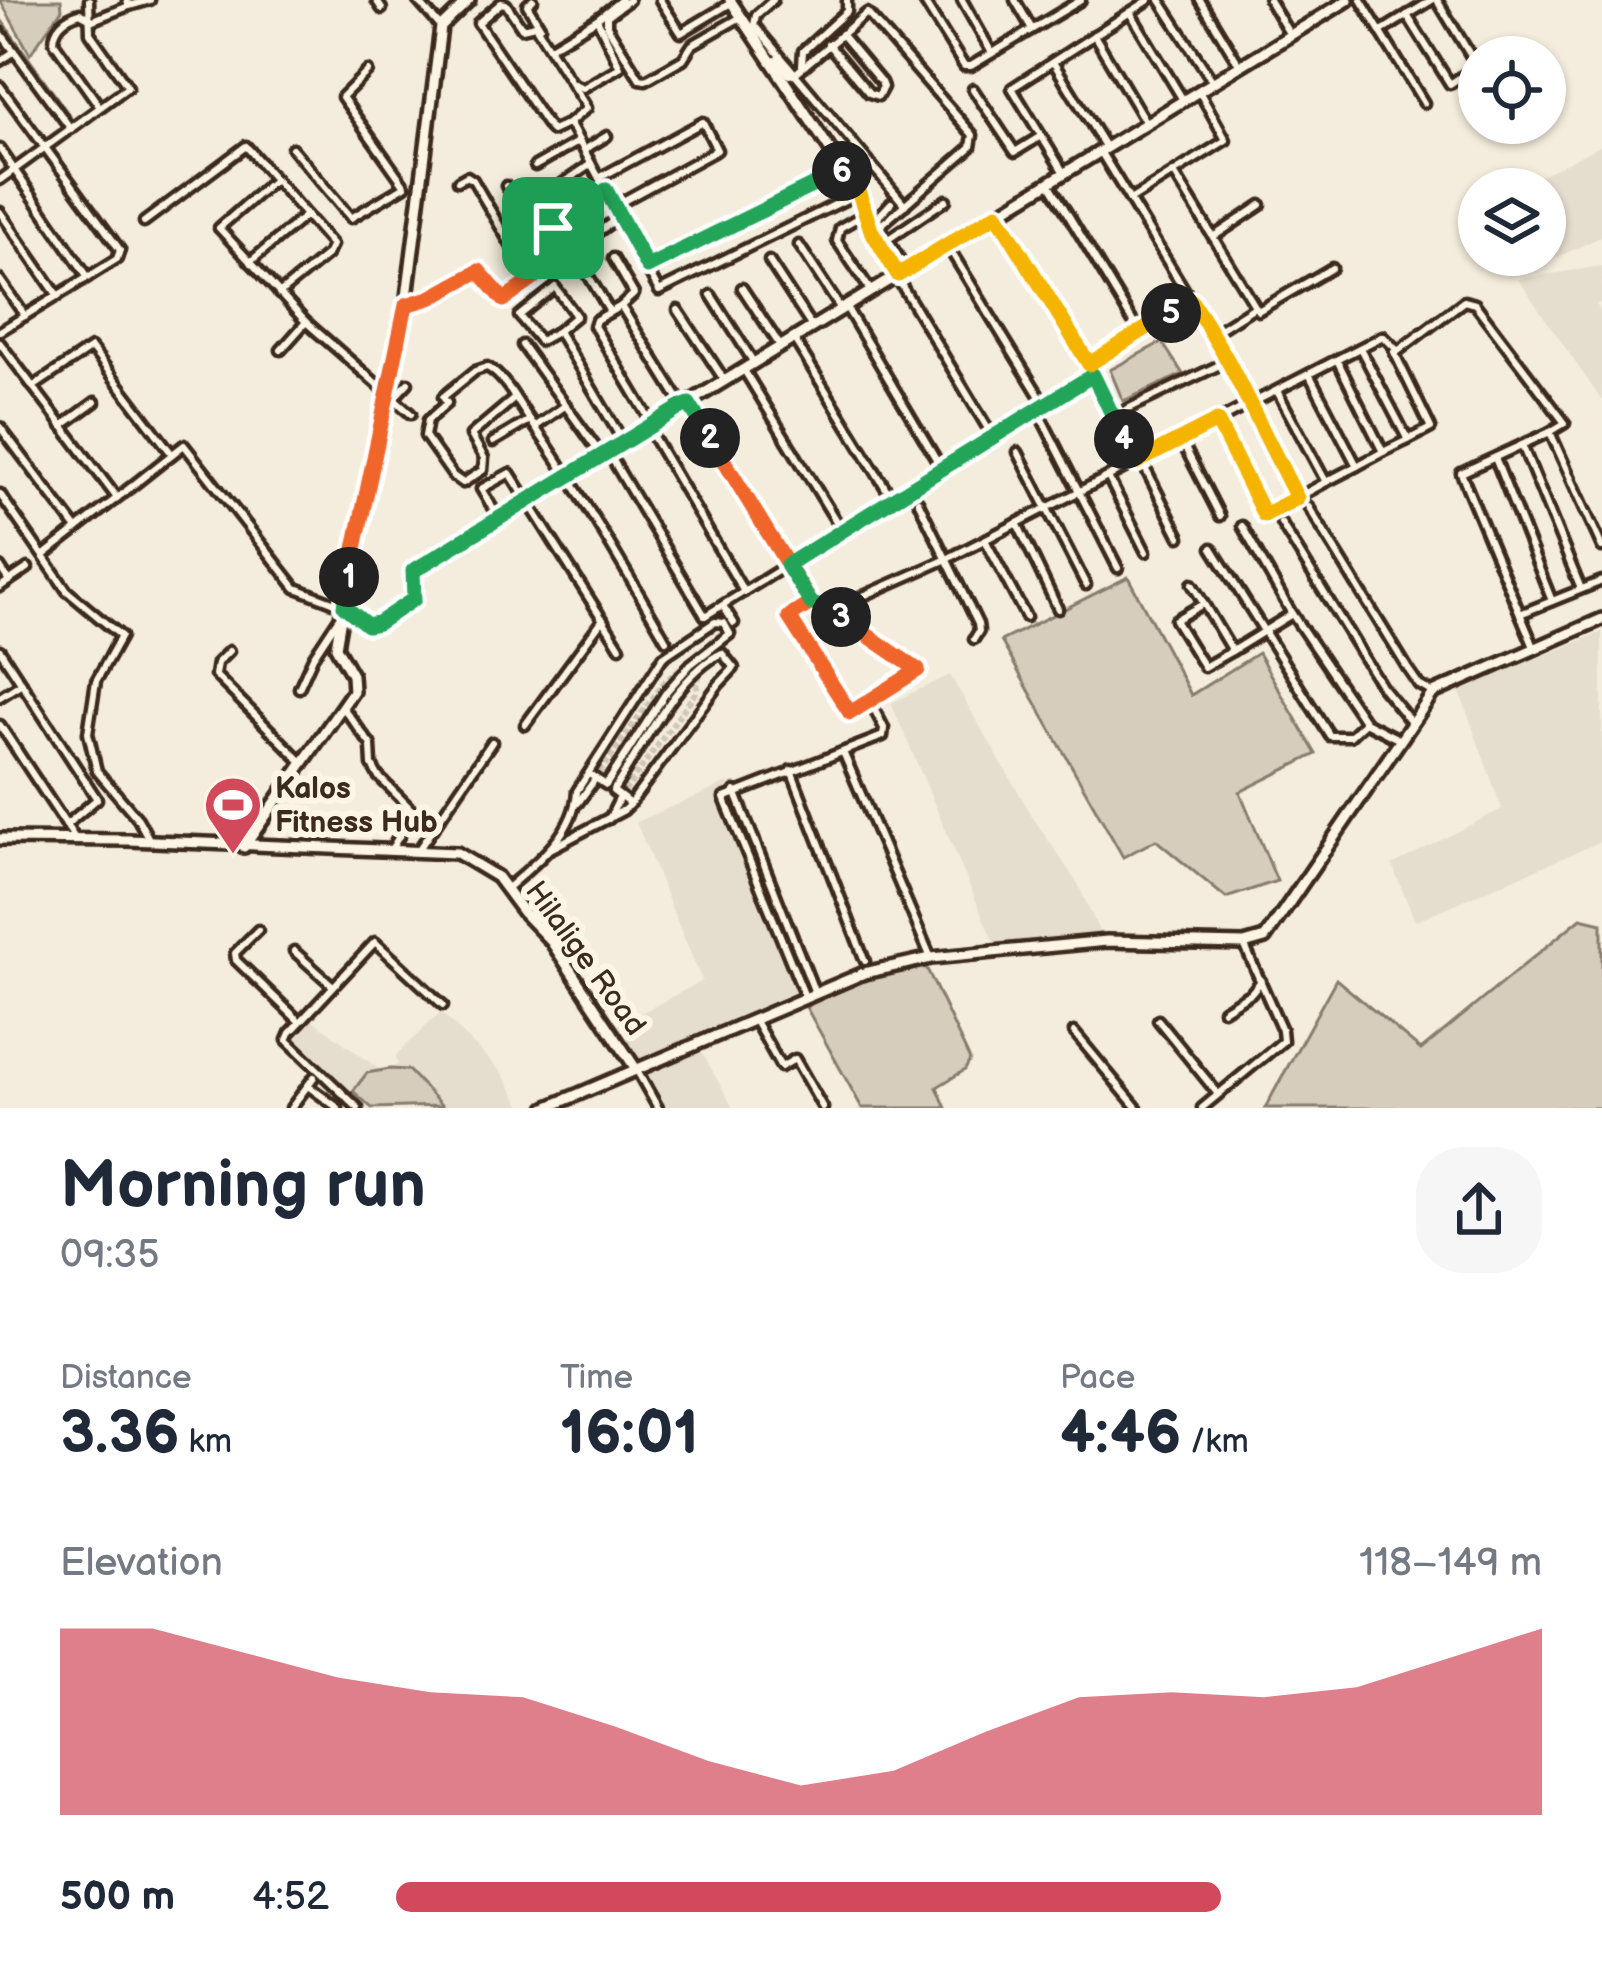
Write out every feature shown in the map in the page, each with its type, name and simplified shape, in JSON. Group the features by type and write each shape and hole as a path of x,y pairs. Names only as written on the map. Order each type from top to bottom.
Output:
{"street":[{"path":"0,180 128,87 91,33 89,0"},
{"path":"93,20 128,3 150,0"},
{"path":"376,0 382,9"},
{"path":"417,0 441,27"},
{"path":"244,847 344,710 354,686 336,647 342,611 406,305 441,27 469,0"},
{"path":"533,0 529,9 579,89 618,69 620,63 598,19"},
{"path":"552,46 625,0"},
{"path":"625,0 607,16 607,26 640,79 646,80 741,16"},
{"path":"660,0 681,33 730,1 859,193 993,437"},
{"path":"773,0 756,15 754,25 799,69 905,205"},
{"path":"799,69 800,56 847,11 847,0"},
{"path":"923,0 964,66 1032,29 1067,3 1081,0"},
{"path":"962,0 992,53"},
{"path":"1015,0 1032,29"},
{"path":"1064,173 1012,88 1149,0"},
{"path":"1160,0 1213,82"},
{"path":"1200,0 1240,66"},
{"path":"1269,0 1290,35"},
{"path":"44,555 184,445 296,589 367,625 378,623 414,599 413,571 1240,66 1331,4 1348,0"},
{"path":"1360,0 1424,103"},
{"path":"1380,32 1407,15 1434,0 1477,66 1450,84 1407,15"},
{"path":"500,3 506,4 522,28 535,25 587,108 569,123 552,131 549,128 478,22 500,3"},
{"path":"1130,12 1183,100"},
{"path":"93,20 80,13 72,15 57,29 54,42 100,106"},
{"path":"771,62 777,59 789,75 862,14 870,15 973,135 971,147 876,230"},
{"path":"0,32 71,129"},
{"path":"828,44 872,96 882,93 881,82 841,33"},
{"path":"1094,35 1146,123"},
{"path":"0,61 15,51"},
{"path":"1053,62 1228,361 1297,498"},
{"path":"368,71 342,97 405,186"},
{"path":"0,86 120,250 117,259 0,332"},
{"path":"973,89 1015,152 1041,136"},
{"path":"1130,200 1226,140 1199,91"},
{"path":"599,178 703,122 718,150 614,206"},
{"path":"569,123 659,291 859,193"},
{"path":"584,150 607,136"},
{"path":"535,166 579,141"},
{"path":"144,222 246,146 332,245 278,294"},
{"path":"292,148 351,218 421,178"},
{"path":"0,149 88,277"},
{"path":"543,197 591,164"},
{"path":"647,267 845,170"},
{"path":"1174,173 1258,311 1332,268"},
{"path":"458,181 467,176 473,179 516,250 524,249 606,190"},
{"path":"275,179 219,228 306,322 411,414"},
{"path":"1048,183 1139,332"},
{"path":"506,186 537,239"},
{"path":"887,240 946,200"},
{"path":"876,230 878,217 890,203"},
{"path":"1214,237 1261,205"},
{"path":"0,212 58,296"},
{"path":"868,212 840,228 837,241 872,291"},
{"path":"997,214 1089,364 1180,537"},
{"path":"250,262 306,215"},
{"path":"406,305 430,298 479,271 504,300 619,217"},
{"path":"553,228 568,254"},
{"path":"876,230 887,240 900,274"},
{"path":"799,244 844,308 942,469"},
{"path":"947,245 1045,405"},
{"path":"613,258 634,294 594,326 744,592"},
{"path":"770,261 812,327"},
{"path":"586,273 610,312"},
{"path":"0,280 25,316"},
{"path":"556,287 576,316 558,331 539,341 519,316 556,287"},
{"path":"742,287 781,346"},
{"path":"712,296 842,531"},
{"path":"1394,351 1471,300 1565,422 1461,473 1534,647"},
{"path":"1089,364 1192,301"},
{"path":"621,306 811,603 827,608 916,666 917,673 850,713 789,617 811,603"},
{"path":"1212,334 1253,308"},
{"path":"678,310 725,381"},
{"path":"280,350 306,322"},
{"path":"558,331 624,442"},
{"path":"861,597 1017,524 1045,509 1383,336 1431,428 1264,515 1217,421"},
{"path":"794,338 893,500"},
{"path":"0,343 117,498"},
{"path":"522,344 605,454 705,616 1093,375"},
{"path":"33,387 91,348 172,454"},
{"path":"1360,348 1408,440"},
{"path":"1337,360 1383,452"},
{"path":"1113,416 1228,361"},
{"path":"514,398 471,435 484,458 483,470 463,483 453,476 423,429 447,404 443,397 475,370 495,371 569,476 666,640"},
{"path":"1309,374 1358,466"},
{"path":"390,396 408,383"},
{"path":"1277,391 1327,482"},
{"path":"62,426 95,402"},
{"path":"493,442 567,404"},
{"path":"1041,417 1118,568"},
{"path":"0,427 77,530"},
{"path":"1550,432 1602,548"},
{"path":"1181,440 1220,516"},
{"path":"1522,445 1581,589"},
{"path":"1018,452 1086,585"},
{"path":"1495,458 1552,601"},
{"path":"499,519 482,489 505,472 513,475 620,647"},
{"path":"1108,477 1146,552"},
{"path":"0,494 67,591 121,636 96,681 88,733 97,771 138,819 150,841"},
{"path":"919,501 978,624 974,639"},
{"path":"1308,506 1408,669 1419,685 1433,693"},
{"path":"1281,523 1382,687 1410,721"},
{"path":"1017,524 1058,609"},
{"path":"1242,526 1292,614 1364,722 1398,739"},
{"path":"985,540 1026,617"},
{"path":"1212,548 1330,736 1350,736 1364,722"},
{"path":"0,567 9,581"},
{"path":"0,586 28,568"},
{"path":"1520,614 1602,581"},
{"path":"1192,584 1232,651"},
{"path":"1203,604 1175,620 1204,668 1292,614"},
{"path":"722,606 734,623"},
{"path":"299,688 342,611"},
{"path":"546,1108 864,973 931,958 1107,941 1244,944 1270,934 1433,693 1602,619"},
{"path":"525,725 603,620"},
{"path":"552,848 577,805 577,791 591,778 663,657 720,620 730,634 667,691 605,785 591,778"},
{"path":"0,650 97,800 66,825"},
{"path":"229,651 214,675 304,764"},
{"path":"506,889 552,848 608,822 630,803 734,668 722,652 705,659 613,791 630,803"},
{"path":"0,697 22,683"},
{"path":"810,995 724,798 883,736 884,728 870,701"},
{"path":"344,710 371,745 377,776 414,812 391,851"},
{"path":"0,724 76,840"},
{"path":"419,849 492,742"},
{"path":"843,751 931,958"},
{"path":"791,770 866,961"},
{"path":"735,791 810,995"},
{"path":"608,822 620,799"},
{"name":"Hilalige Road","path":"0,839 457,853 474,860 506,889 551,941 636,1069"},
{"path":"257,930 236,953 236,960 300,1022"},
{"path":"358,1108 287,1040 300,1022 377,943 443,1005"},
{"path":"1202,1108 1282,1041 1282,1030 1244,944"},
{"path":"294,951 332,986"},
{"path":"1223,1010 1261,981"},
{"path":"754,1019 781,1067 795,1059 823,1108"},
{"path":"1158,1020 1218,1094"},
{"path":"1075,1032 1138,1108"},
{"path":"636,1069 658,1108"},
{"path":"291,1108 314,1077"},
{"path":"308,1086 338,1108"}],"shaded area":[{"path":"0,0 61,0 62,9 30,54"},
{"path":"1602,145 1602,236 1566,253 1566,168 1555,168"},
{"path":"1602,266 1602,303 1596,304 1602,313 1602,401 1518,279 1566,276 1566,272"},
{"path":"1162,342 1183,374 1123,401 1110,370"},
{"path":"1128,577 1191,695 1258,653 1316,754 1240,792 1277,881 1226,898 1156,840 1123,857 1001,641"},
{"path":"1602,632 1602,841 1415,921 1392,865 1502,809 1459,690"},
{"path":"950,675 1106,938 994,943 891,703"},
{"path":"728,783 807,986 693,1036 733,1108 661,1108 616,1026 702,981 636,822"},
{"path":"1581,918 1602,923 1602,1108 1265,1108 1336,979 1421,1050"},
{"path":"926,967 970,1060 965,1070 937,1087 946,1108 862,1108 806,1007 855,983"},
{"path":"441,1012 502,1073 523,1108 365,1108 291,1039 310,1018 379,1069 394,1067 396,1055"},
{"path":"408,1070 442,1106 372,1108 353,1091 367,1073"}],"waterway":[{"path":"0,18 70,116"}],"tunnel":[{"path":"594,780 665,681 731,625"},
{"path":"619,799 696,692 696,666"}],"place":[{"name":"Kalos Fitness Hub","path":"233,856"}],"route":[{"path":"553,228 568,254 504,300 479,271 424,301 406,305 344,606 367,625 414,599 413,571 689,404 792,572 811,603 789,617 850,713 917,673 918,668 827,608 811,603 787,565 1093,375 1135,463 1217,421 1264,515 1297,498 1192,301 1089,364 997,214 898,275 871,230 868,212 845,170 647,267 606,190 553,228"}]}
